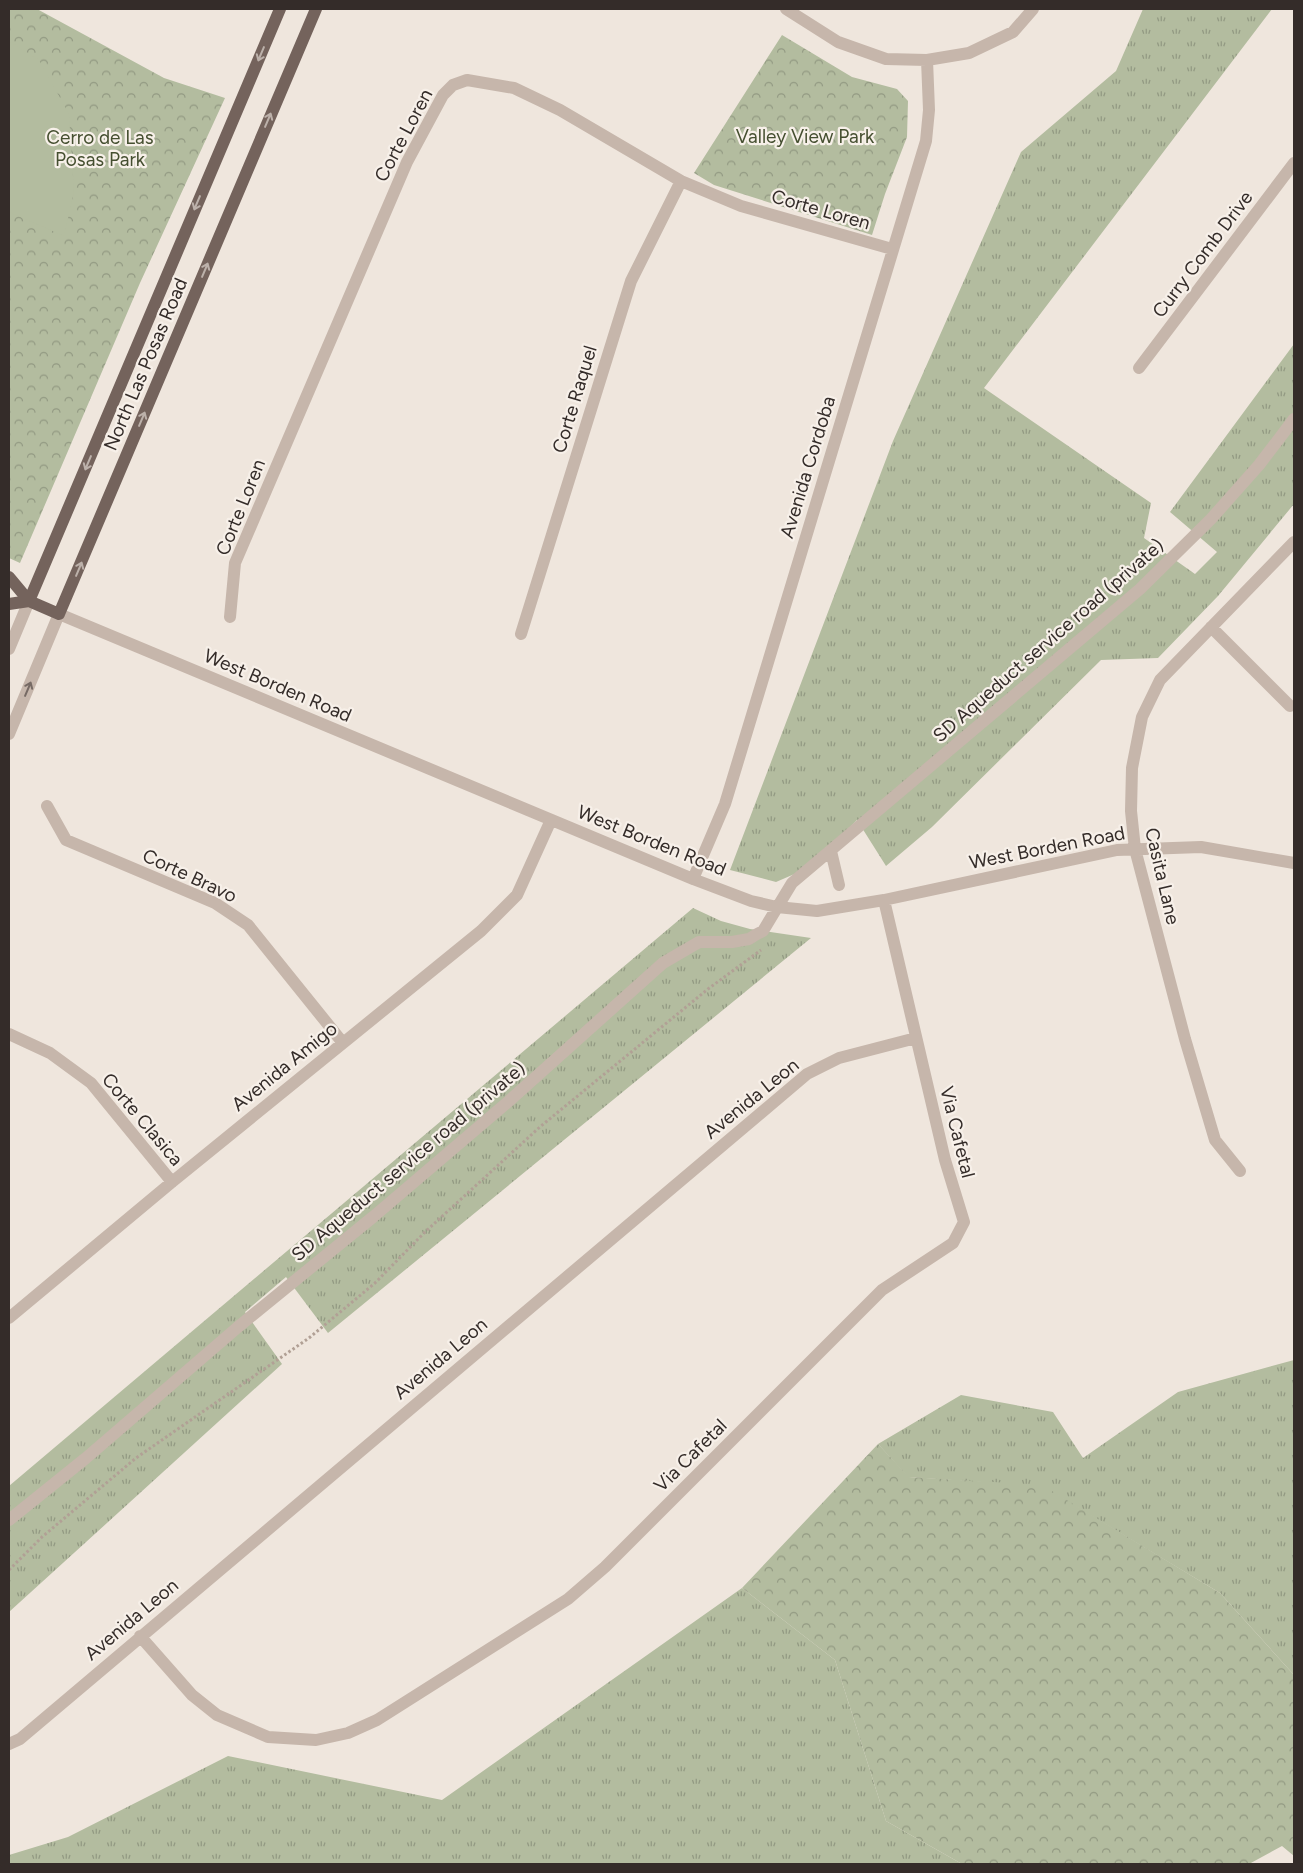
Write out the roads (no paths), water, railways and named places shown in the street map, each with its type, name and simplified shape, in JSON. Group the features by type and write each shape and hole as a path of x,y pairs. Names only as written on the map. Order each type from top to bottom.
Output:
{"main road":[{"name":"North Las Posas Road","path":"29,601 280,9"},
{"name":"North Las Posas Road","path":"59,614 316,9"},
{"name":"West Borden Road","path":"9,577 29,601 59,614"},
{"path":"9,604 29,601"}],"street":[{"path":"786,9 838,42 886,59 927,60 969,53 1013,32 1032,9"},
{"name":"Avenida Cordoba","path":"693,879 725,804 926,141 929,110 927,60"},
{"name":"Corte Loren","path":"230,618 235,563 407,162 443,95 453,85 467,80 514,88 560,110 681,182 741,206 892,249"},
{"name":"Curry Comb Drive","path":"1139,368 1294,163"},
{"name":"Corte Raquel","path":"520,634 631,281 681,182"},
{"name":"SD Aqueduct service road (private)","path":"9,1520 86,1458 509,1101 663,963 698,942 732,942 749,939 763,931 792,884 1140,589 1211,520 1259,465 1294,419"},
{"name":"Casita Lane","path":"1240,1171 1215,1140 1184,1039 1135,849 1131,811 1132,768 1142,717 1160,680 1294,542"},
{"name":"North Las Posas Road","path":"9,649 29,601"},
{"name":"North Las Posas Road","path":"9,734 59,614"},
{"name":"West Borden Road","path":"59,614 693,879 751,901 777,907 817,911 884,900 1117,850 1201,847 1294,863"},
{"path":"1212,627 1290,706"},
{"name":"Corte Bravo","path":"47,806 66,840 215,903 248,925 343,1042"},
{"name":"Avenida Amigo","path":"9,1318 172,1182 481,931 518,895 552,820"},
{"path":"831,851 839,885"},
{"name":"Via Cafetal","path":"140,1636 192,1695 216,1715 268,1737 316,1740 348,1733 377,1720 568,1599 605,1567 882,1290 953,1243 964,1222 945,1160 884,900"},
{"name":"Corte Clasica","path":"9,1034 50,1053 90,1082 172,1182"},
{"name":"Avenida Leon","path":"9,1744 20,1739 807,1074 839,1058 916,1038"}],"park label":[{"name":"Valley View Park","path":"805,136"},
{"name":"Cerro de Las Posas Park","path":"100,148"}]}
